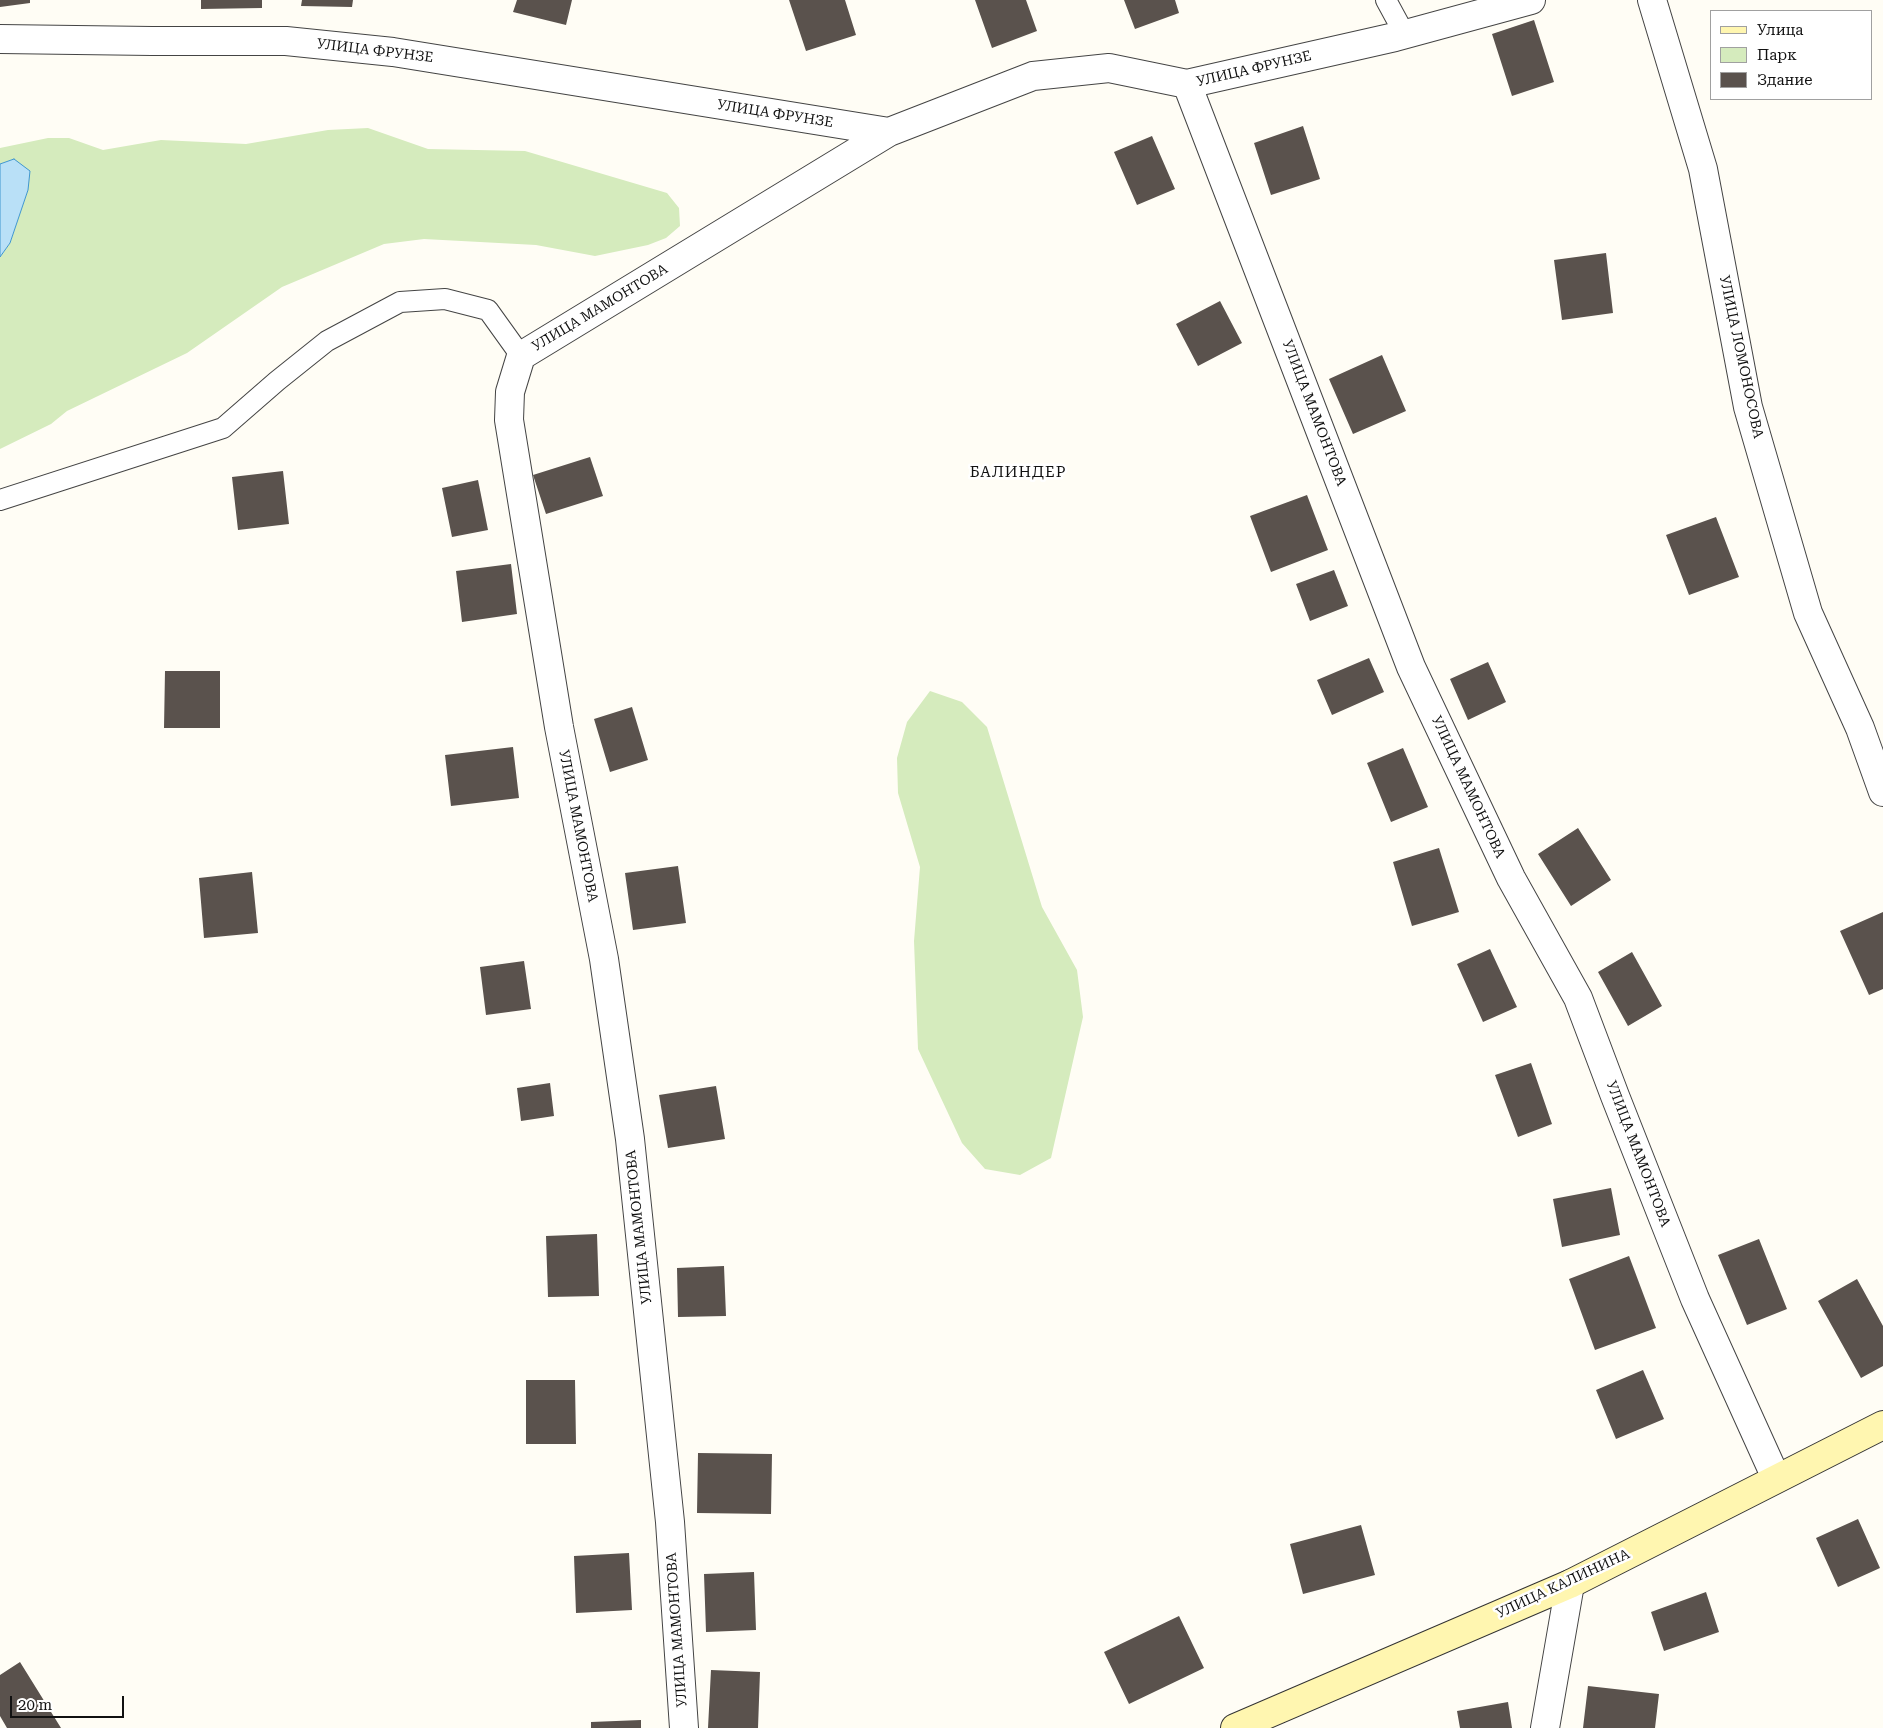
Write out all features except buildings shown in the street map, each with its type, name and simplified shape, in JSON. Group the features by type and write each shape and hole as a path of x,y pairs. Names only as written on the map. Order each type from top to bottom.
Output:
{"street":[{"name":"УЛИЦА ФРУНЗЕ","path":"0,39 286,40 394,52 889,132 1033,76 1109,68 1187,84 1405,35 1531,0"},
{"name":"УЛИЦА ЛОМОНОСОВА","path":"1652,0 1703,169 1748,406 1808,613 1860,728 1883,792"},
{"name":"УЛИЦА МАМОНТОВА","path":"1187,84 1411,667 1511,878 1578,998 1695,1299 1776,1478"},
{"name":"УЛИЦА МАМОНТОВА","path":"684,1728 670,1522 630,1139 604,959 559,727 509,420 510,392 521,356 889,132"},
{"name":"УЛИЦА КАЛИНИНА","path":"1235,1728 1570,1584 1883,1425"},
{"path":"1545,1728 1570,1584"}],"lane":[{"path":"1386,0 1405,35"},
{"path":"0,500 223,428 327,342 400,302 445,299 488,310 521,356"}],"green space":[{"path":"368,128 428,149 525,151 667,193 679,208 680,226 666,238 648,245 595,256 536,245 424,239 384,244 282,287 187,353 67,411 51,424 0,449 0,257 10,243 28,190 14,159 0,164 0,148 48,138 69,138 103,150 161,140 246,144 328,130"},
{"path":"930,691 962,702 987,727 1042,907 1077,970 1083,1017 1051,1158 1020,1175 985,1169 962,1143 918,1049 914,941 920,867 898,793 897,758 907,722"}],"water":[{"path":"14,159 30,171 28,190 10,243 0,257 0,164"}],"district":[{"name":"БАЛИНДЕР","path":"1018,473"}]}
